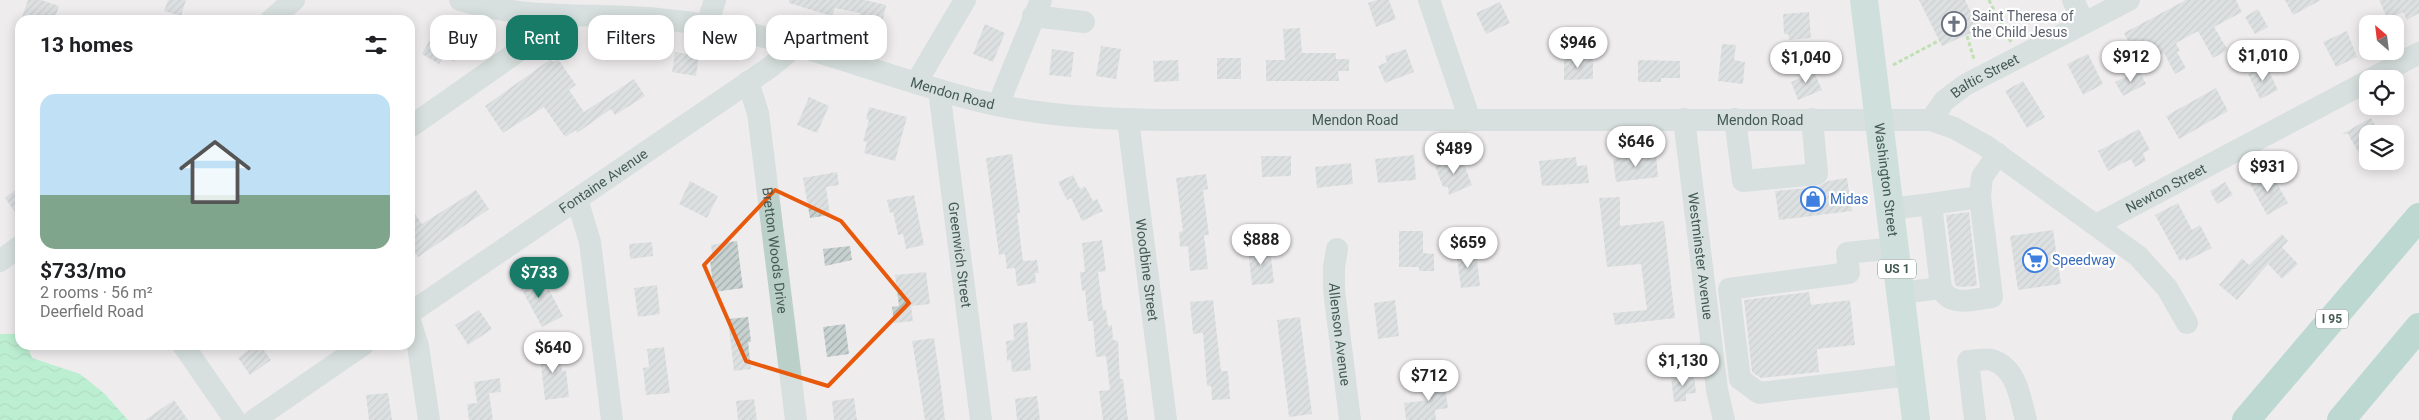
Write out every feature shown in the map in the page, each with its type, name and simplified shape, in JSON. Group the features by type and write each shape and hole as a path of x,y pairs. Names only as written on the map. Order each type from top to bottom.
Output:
{"highway":[{"name":"I 95","path":"2246,420 2419,217"},
{"path":"2341,420 2419,327"},
{"path":"2365,420 2419,327"}],"main road":[{"name":"Washington Street","path":"1864,0 1916,420"}],"street":[{"path":"277,15 294,0"},
{"name":"Mendon Road","path":"460,0 510,12 552,15"},
{"path":"710,15 715,0"},
{"path":"916,83 965,0"},
{"path":"1429,0 1470,120"},
{"path":"2073,0 2084,23"},
{"name":"Baltic Street","path":"1931,120 1944,101 1966,85 2121,2"},
{"path":"998,105 1037,8 1084,22"},
{"name":"Mendon Road","path":"578,16 637,18 684,23"},
{"path":"2388,70 2419,53"},
{"path":"415,124 507,60"},
{"name":"Fontaine Avenue","path":"415,310 778,60"},
{"name":"Mendon Road","path":"839,60 939,90 998,105 1068,115 1128,120 1931,120 1954,128 1998,154 2134,253 2167,288 2188,323"},
{"name":"Bretton Woods Drive","path":"748,82 758,113 796,420"},
{"name":"Newton Street","path":"2096,225 2359,86"},
{"name":"Greenwich Street","path":"939,90 981,420"},
{"name":"Westminster Avenue","path":"1684,119 1717,390 1724,420"},
{"path":"1736,119 1742,182 1816,174 1812,119"},
{"name":"Woodbine Street","path":"1128,120 1166,420"},
{"path":"1931,204 1941,288 1946,297 1955,301 1992,297 1980,197 1982,177 1998,154"},
{"path":"1889,209 1980,197"},
{"path":"577,199 590,242 612,420"},
{"path":"1894,248 1848,253 1849,273 1729,288 1740,379 1759,393 1910,375"},
{"name":"Allenson Avenue","path":"1337,249 1334,267 1334,290 1350,420"},
{"path":"0,261 15,250"},
{"path":"1900,293 1941,288"},
{"path":"415,337 429,420"},
{"path":"186,350 235,420"},
{"path":"254,420 356,350"},
{"path":"1975,420 1968,361 1990,360 2002,365 2013,375 2026,420"}],"path":[{"path":"1989,0 2014,47"},
{"path":"1976,22 1995,12"},
{"path":"1967,36 1977,66"},
{"path":"1893,65 1940,40"}],"highlighted area":[{"path":"775,190 841,221 909,303 828,386 746,361 704,265"}],"water":[{"path":"0,334 15,334 15,350 29,350 32,358 80,374 105,394 128,420 0,420"}],"building":[{"path":"28,0 41,0 59,6 56,15 23,15"},
{"path":"168,0 186,0 181,15 164,11"},
{"path":"789,0 865,0 886,5 884,15 860,15 860,13 835,8 832,15 829,15 789,3"},
{"path":"1377,0 1389,0 1396,19 1376,27 1368,3"},
{"name":"Saint Theresa of the Child Jesus","path":"1919,0 1965,0 1978,26 1972,29 1973,32 1942,46"},
{"path":"2186,0 2236,0 2242,12 2214,27 2228,50 2213,58 2198,31 2176,43 2180,51 2177,52 2186,68 2175,74 2164,53 2140,65 2124,33"},
{"path":"2285,0 2321,0 2293,15"},
{"path":"2379,0 2419,0 2419,13 2407,20 2403,12 2397,15 2386,15"},
{"path":"1500,2 1510,23 1486,34 1476,13"},
{"path":"2258,9 2268,27 2255,34 2245,17"},
{"path":"1809,12 1811,38 1789,40 1788,34 1784,34 1783,14"},
{"path":"985,24 1005,33 993,62 973,54"},
{"path":"1300,28 1302,53 1336,53 1336,59 1349,59 1349,71 1338,71 1339,81 1266,81 1266,60 1285,60 1283,29"},
{"path":"2347,31 2357,57 2336,67 2323,42"},
{"path":"430,40 430,59 422,54"},
{"path":"1722,44 1736,45 1734,60 1745,62 1743,84 1718,81"},
{"path":"1101,46 1121,49 1116,79 1096,76"},
{"path":"1052,49 1074,52 1071,77 1049,75"},
{"path":"1406,49 1414,72 1385,83 1378,66 1387,62 1385,56"},
{"path":"675,52 684,54 684,60 698,60 696,76 672,72"},
{"path":"2088,54 2103,84 2083,95 2067,64"},
{"path":"1217,58 1241,58 1241,79 1217,79"},
{"path":"1564,58 1593,58 1593,79 1564,80"},
{"path":"432,60 442,60 439,64"},
{"path":"550,60 553,62 559,60 576,85 569,90 584,112 634,79 645,96 615,115 611,109 577,133 576,130 565,137 544,107 503,133 485,106"},
{"path":"1178,60 1179,81 1154,82 1153,61"},
{"path":"1638,60 1680,61 1680,78 1661,78 1661,82 1638,82"},
{"path":"2266,65 2278,90 2260,99 2248,74"},
{"path":"1812,67 1822,90 1798,100 1791,82 1803,77 1801,72"},
{"path":"2139,70 2146,84 2123,96 2115,82"},
{"path":"2023,81 2045,117 2027,128 2005,91"},
{"path":"2216,88 2228,111 2179,139 2166,116"},
{"path":"809,97 829,106 817,133 797,125"},
{"path":"869,107 907,117 895,161 864,153 867,142 863,141 869,120 866,119"},
{"path":"2371,118 2375,125 2359,125 2359,153 2348,134 2342,134"},
{"path":"2139,129 2150,150 2143,153 2146,161 2135,167 2131,159 2108,171 2098,151"},
{"path":"1012,154 1020,213 1017,213 1023,261 1037,260 1039,273 1035,273 1036,283 1017,286 1015,268 1007,269 1005,254 999,255 986,158"},
{"path":"1656,154 1658,177 1616,182 1613,159"},
{"path":"1414,155 1416,180 1378,183 1375,159"},
{"path":"1261,156 1291,156 1291,176 1262,177"},
{"path":"1461,156 1472,185 1449,195 1448,187 1443,187 1435,166"},
{"path":"1576,157 1577,166 1587,165 1589,183 1542,186 1539,161"},
{"path":"1351,163 1353,184 1317,188 1315,167"},
{"path":"2270,171 2288,203 2267,215 2249,182"},
{"path":"837,172 839,185 826,187 830,215 810,218 803,178"},
{"path":"1206,174 1208,189 1203,190 1209,235 1204,235 1208,269 1190,271 1188,246 1180,247 1179,232 1183,231 1176,178"},
{"path":"1073,175 1080,189 1085,186 1093,201 1097,199 1103,211 1082,221 1071,198 1067,200 1058,182"},
{"name":"Midas","path":"1847,178 1852,211 1779,220 1775,191 1818,187 1828,181"},
{"path":"690,181 718,196 707,218 679,204"},
{"path":"2225,182 2233,195 2217,204 2210,191"},
{"path":"15,190 15,212 5,198"},
{"path":"476,190 489,209 418,257 415,253 415,214 422,224"},
{"path":"914,195 924,245 906,249 903,234 898,235 893,212 890,213 887,200"},
{"path":"1620,197 1620,226 1664,221 1675,318 1615,325 1613,313 1647,310 1641,264 1607,267 1599,198"},
{"path":"2178,203 2192,230 2200,225 2212,248 2186,261 2185,258 2180,261 2155,215"},
{"path":"1969,212 1977,286 1959,287 1955,285 1946,215"},
{"name":"Speedway","path":"2053,230 2061,284 2018,290 2010,236"},
{"path":"1399,231 1423,231 1423,253 1434,254 1434,271 1419,271 1419,267 1399,267"},
{"path":"2282,234 2288,241 2282,247 2298,264 2282,279 2268,264 2237,300 2219,285 2242,258 2249,265"},
{"path":"1102,240 1106,271 1098,272 1103,310 1106,310 1108,326 1112,325 1113,340 1118,341 1120,379 1123,379 1128,420 1103,420 1099,391 1110,390 1106,356 1096,357 1093,321 1088,321 1085,290 1082,291 1080,272 1085,272 1082,243"},
{"path":"737,241 743,288 714,292 710,261 713,261 711,245"},
{"path":"652,242 653,256 630,259 629,244"},
{"path":"850,246 852,260 825,266 823,249"},
{"path":"1270,247 1274,283 1252,285 1248,249"},
{"path":"1476,250 1480,286 1461,288 1456,252"},
{"path":"531,269 544,293 549,290 563,316 542,327 515,277"},
{"path":"926,272 930,304 911,306 913,321 894,323 892,307 899,306 895,275"},
{"path":"657,285 660,314 638,317 634,288"},
{"path":"1809,292 1811,305 1850,300 1855,345 1817,349 1819,372 1761,378 1752,372 1744,300"},
{"path":"1213,300 1221,371 1228,371 1230,399 1212,400 1211,386 1207,386 1203,333 1193,334 1190,302"},
{"path":"1395,300 1399,336 1378,339 1374,303"},
{"path":"479,310 492,329 468,345 455,325"},
{"path":"748,317 751,342 748,342 751,369 734,371 728,319"},
{"path":"1300,317 1312,414 1289,417 1277,320"},
{"path":"1027,322 1031,370 1012,372 1011,360 1007,361 1006,341 1014,340 1013,324"},
{"path":"845,324 849,354 827,357 823,327"},
{"path":"934,338 945,420 925,420 912,341"},
{"path":"560,346 562,371 566,370 569,397 545,400 539,348"},
{"path":"664,347 670,393 646,395 643,368 649,367 647,349"},
{"path":"249,350 264,350 271,360 250,375 238,358"},
{"path":"1443,374 1448,408 1435,410 1436,420 1406,420 1404,403 1431,400 1428,376"},
{"path":"1694,375 1696,393 1686,394 1686,401 1674,402 1671,377"},
{"path":"500,378 501,392 489,393 493,420 469,420 467,404 477,403 474,382"},
{"path":"388,393 392,420 369,420 366,395"},
{"path":"1037,396 1040,420 1017,420 1015,399"},
{"path":"854,398 857,420 834,420 832,401"},
{"path":"754,399 757,420 738,420 736,401"},
{"path":"174,400 188,420 145,420"}],"place":[{"name":"Saint Theresa of the Child Jesus","path":"1954,24"},
{"name":"Midas","path":"1813,199"},
{"name":"Speedway","path":"2035,260"}]}
